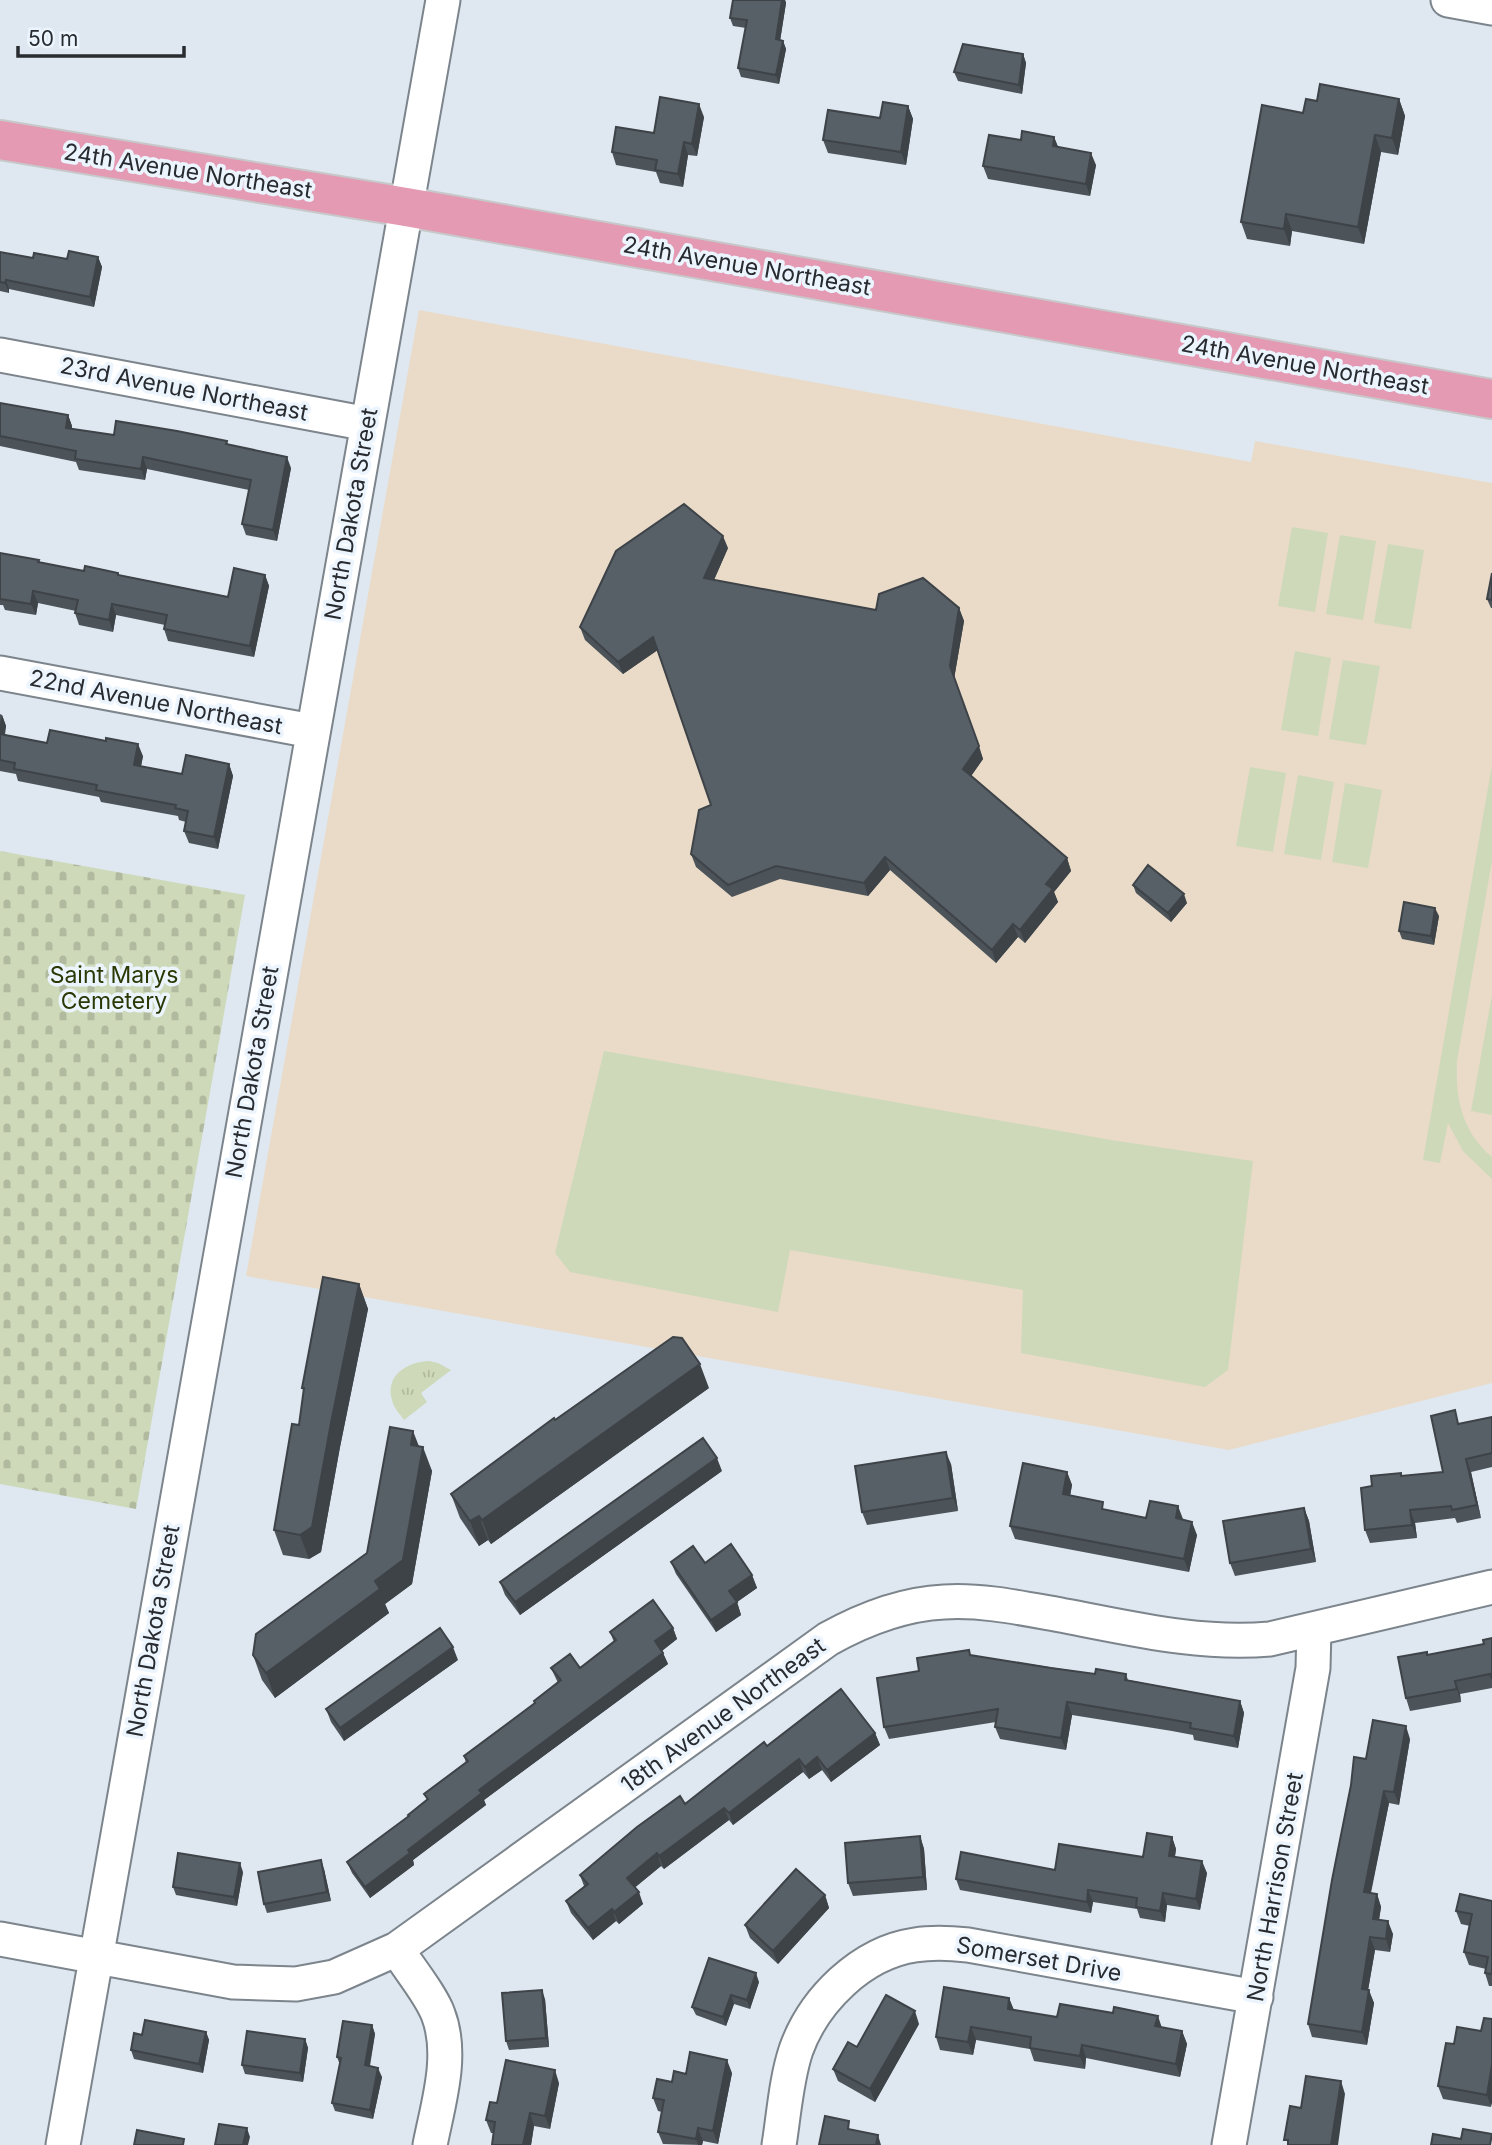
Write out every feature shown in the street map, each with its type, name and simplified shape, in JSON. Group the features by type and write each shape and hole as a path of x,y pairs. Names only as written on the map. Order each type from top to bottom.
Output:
{"main road":[{"name":"24th Avenue Northeast","path":"0,140 406,207 1492,399"}],"street":[{"name":"North Dakota Street","path":"63,2145 443,0"},
{"path":"1448,0 1492,8"},
{"name":"23rd Avenue Northeast","path":"0,355 368,424"},
{"name":"22nd Avenue Northeast","path":"0,673 312,732"},
{"name":"18th Avenue Northeast","path":"0,1939 233,1982 296,1984 334,1977 397,1949 828,1639 882,1613 941,1602 988,1603 1180,1636 1244,1642 1270,1639 1492,1587"},
{"name":"North Harrison Street","path":"1229,2145 1312,1668 1314,1629"},
{"name":"Somerset Drive","path":"779,2145 796,2050 814,2014 828,1995 864,1964 900,1949 942,1942 968,1945 1256,1997"},
{"path":"397,1949 438,2014 443,2036 443,2074 430,2145"}],"shaded area":[{"path":"419,310 1251,462 1255,441 1492,483 1492,1383 1229,1450 246,1276"}],"green space":[{"path":"1292,527 1328,533 1315,612 1278,606"},
{"path":"1340,535 1376,541 1363,620 1326,614"},
{"path":"1388,544 1424,550 1411,629 1374,623"},
{"path":"1295,651 1331,658 1318,736 1281,730"},
{"path":"1343,660 1380,666 1366,745 1329,739"},
{"path":"1492,765 1492,861 1457,1061 1457,1088 1467,1125 1492,1157 1492,1179 1463,1151 1448,1123 1440,1163 1423,1160"},
{"path":"1250,767 1286,773 1273,852 1236,846"},
{"path":"1298,775 1334,782 1321,860 1284,854"},
{"path":"1345,783 1382,790 1368,868 1332,862"},
{"name":"Saint Marys Cemetery","path":"0,851 245,895 136,1509 0,1484"},
{"path":"1492,995 1492,1115 1471,1111"},
{"path":"604,1051 1117,1141 1253,1161 1228,1370 1205,1387 1021,1353 1023,1290 790,1250 778,1312 570,1272 555,1253"},
{"path":"429,1361 451,1370 421,1393 427,1402 404,1420 393,1403 392,1383 406,1367"}],"building":[{"path":"733,0 782,0 776,39 783,41 776,75 738,68 747,20 730,18"},
{"path":"963,44 1023,54 1019,85 954,72"},
{"path":"1320,84 1399,99 1392,138 1375,135 1358,227 1286,214 1284,229 1241,222 1262,105 1303,113 1306,99 1317,101"},
{"path":"660,97 699,104 692,144 684,142 678,174 655,170 657,160 612,152 616,127 654,133"},
{"path":"883,102 908,106 901,152 823,140 828,110 880,118"},
{"path":"1022,131 1054,137 1053,146 1091,153 1086,184 983,166 989,135 1021,140"},
{"path":"69,251 98,257 90,297 6,280 5,283 0,282 0,252 33,258 34,253 67,259"},
{"path":"0,403 68,415 66,428 114,435 116,421 227,441 226,444 287,457 273,530 242,524 251,480 143,457 141,469 75,459 76,451 0,436"},
{"path":"684,504 723,536 704,578 876,610 879,594 923,578 959,608 950,666 979,746 963,769 1067,858 1046,884 1053,889 1020,930 1013,924 992,950 885,857 864,883 776,866 728,885 691,854 699,810 711,805 653,637 618,662 580,627 616,551"},
{"path":"0,553 84,571 85,566 228,597 234,568 265,575 250,646 164,629 167,615 112,604 109,620 75,613 78,600 33,591 31,604 0,599"},
{"path":"1492,573 1492,600 1487,599"},
{"path":"50,730 138,744 134,765 182,774 186,755 229,764 214,837 184,831 188,811 175,808 176,805 96,790 97,785 14,769 15,763 0,760 0,734 47,743"},
{"path":"1148,865 1184,894 1168,913 1133,885"},
{"path":"1404,902 1435,908 1431,936 1399,931"},
{"path":"323,1277 359,1284 312,1527 300,1535 274,1530 292,1424 299,1425 302,1388"},
{"path":"673,1337 682,1338 700,1364 482,1520 479,1516 470,1521 451,1494 554,1418 555,1420"},
{"path":"1455,1410 1458,1424 1492,1417 1492,1453 1466,1459 1477,1505 1452,1510 1451,1506 1410,1510 1412,1525 1365,1530 1361,1488 1372,1486 1371,1476 1443,1472 1431,1416"},
{"path":"390,1427 413,1431 411,1445 423,1447 403,1560 375,1581 380,1589 266,1673 253,1655 256,1634 367,1553"},
{"path":"703,1438 717,1458 515,1602 500,1582"},
{"path":"946,1452 953,1498 862,1512 855,1466"},
{"path":"1023,1463 1067,1472 1063,1494 1103,1502 1102,1509 1146,1518 1150,1501 1178,1506 1176,1518 1192,1522 1184,1559 1010,1526"},
{"path":"1304,1508 1311,1549 1230,1563 1223,1521"},
{"path":"731,1544 752,1575 729,1591 737,1602 711,1620 671,1562 693,1546 705,1563"},
{"path":"653,1600 673,1628 655,1641 663,1653 479,1790 482,1793 365,1887 347,1862 409,1816 428,1799 424,1794 468,1761 464,1756 561,1680 551,1668 570,1654 580,1668 616,1640 610,1632"},
{"path":"440,1628 453,1647 340,1728 326,1709"},
{"path":"1492,1638 1492,1679 1490,1674 1455,1681 1457,1689 1406,1698 1398,1657 1427,1652 1427,1655 1484,1644 1483,1640"},
{"path":"969,1650 970,1655 1051,1668 1095,1674 1096,1669 1126,1674 1125,1680 1240,1701 1234,1736 1190,1728 1191,1723 1067,1702 1061,1738 995,1727 998,1709 884,1727 877,1678 919,1671 917,1658"},
{"path":"841,1689 875,1733 827,1770 817,1757 805,1767 799,1759 729,1813 724,1808 659,1856 657,1853 627,1878 639,1892 588,1928 566,1901 588,1884 580,1875 637,1827 680,1796 685,1804 764,1742 767,1746"},
{"path":"1373,1720 1406,1726 1394,1792 1384,1791 1364,1892 1377,1894 1373,1919 1388,1921 1386,1939 1370,1937 1362,1989 1369,1990 1362,2032 1308,2024 1354,1757 1366,1759"},
{"path":"1147,1833 1172,1837 1169,1856 1202,1861 1196,1899 1163,1893 1160,1911 1136,1907 1137,1898 1088,1890 1087,1902 956,1879 961,1852 1055,1870 1059,1844 1143,1857"},
{"path":"920,1836 923,1877 848,1883 845,1843"},
{"path":"178,1853 240,1863 234,1897 173,1887"},
{"path":"321,1860 327,1892 264,1904 258,1872"},
{"path":"796,1869 825,1895 773,1951 745,1925"},
{"path":"1460,1894 1492,1901 1492,1974 1485,1973 1488,1957 1464,1952 1472,1914 1456,1911"},
{"path":"709,1958 756,1973 747,2000 731,1995 723,2017 692,2007"},
{"path":"944,1987 1009,1998 1008,2009 1057,2017 1060,2004 1113,2013 1114,2007 1158,2016 1155,2026 1182,2031 1176,2064 1082,2045 1080,2056 1030,2048 1031,2037 971,2027 968,2042 936,2037"},
{"path":"542,1990 546,2038 506,2041 502,1993"},
{"path":"886,1995 915,2011 870,2089 833,2069 848,2042 857,2047"},
{"path":"1484,2018 1492,2019 1492,2065 1487,2095 1438,2086 1446,2043 1454,2044 1457,2027 1481,2031"},
{"path":"145,2020 206,2032 199,2064 131,2050 134,2033 142,2035"},
{"path":"343,2021 372,2025 365,2065 378,2068 370,2110 332,2103 341,2058 337,2057"},
{"path":"247,2031 305,2039 300,2073 242,2065"},
{"path":"690,2052 727,2060 713,2131 698,2128 696,2139 658,2132 664,2100 653,2098 657,2079 672,2082 674,2071 686,2074"},
{"path":"506,2060 555,2070 545,2116 530,2113 523,2145 492,2145 495,2122 486,2120 490,2102 497,2103"},
{"path":"1306,2076 1341,2081 1331,2145 1288,2145 1288,2140 1284,2140 1290,2106 1301,2108"},
{"path":"825,2116 849,2121 848,2129 878,2135 876,2145 819,2145"},
{"path":"219,2124 247,2128 243,2145 215,2145"},
{"path":"1463,2129 1492,2134 1490,2145 1431,2145 1433,2134 1461,2139"},
{"path":"137,2130 184,2139 183,2145 134,2145"}]}
